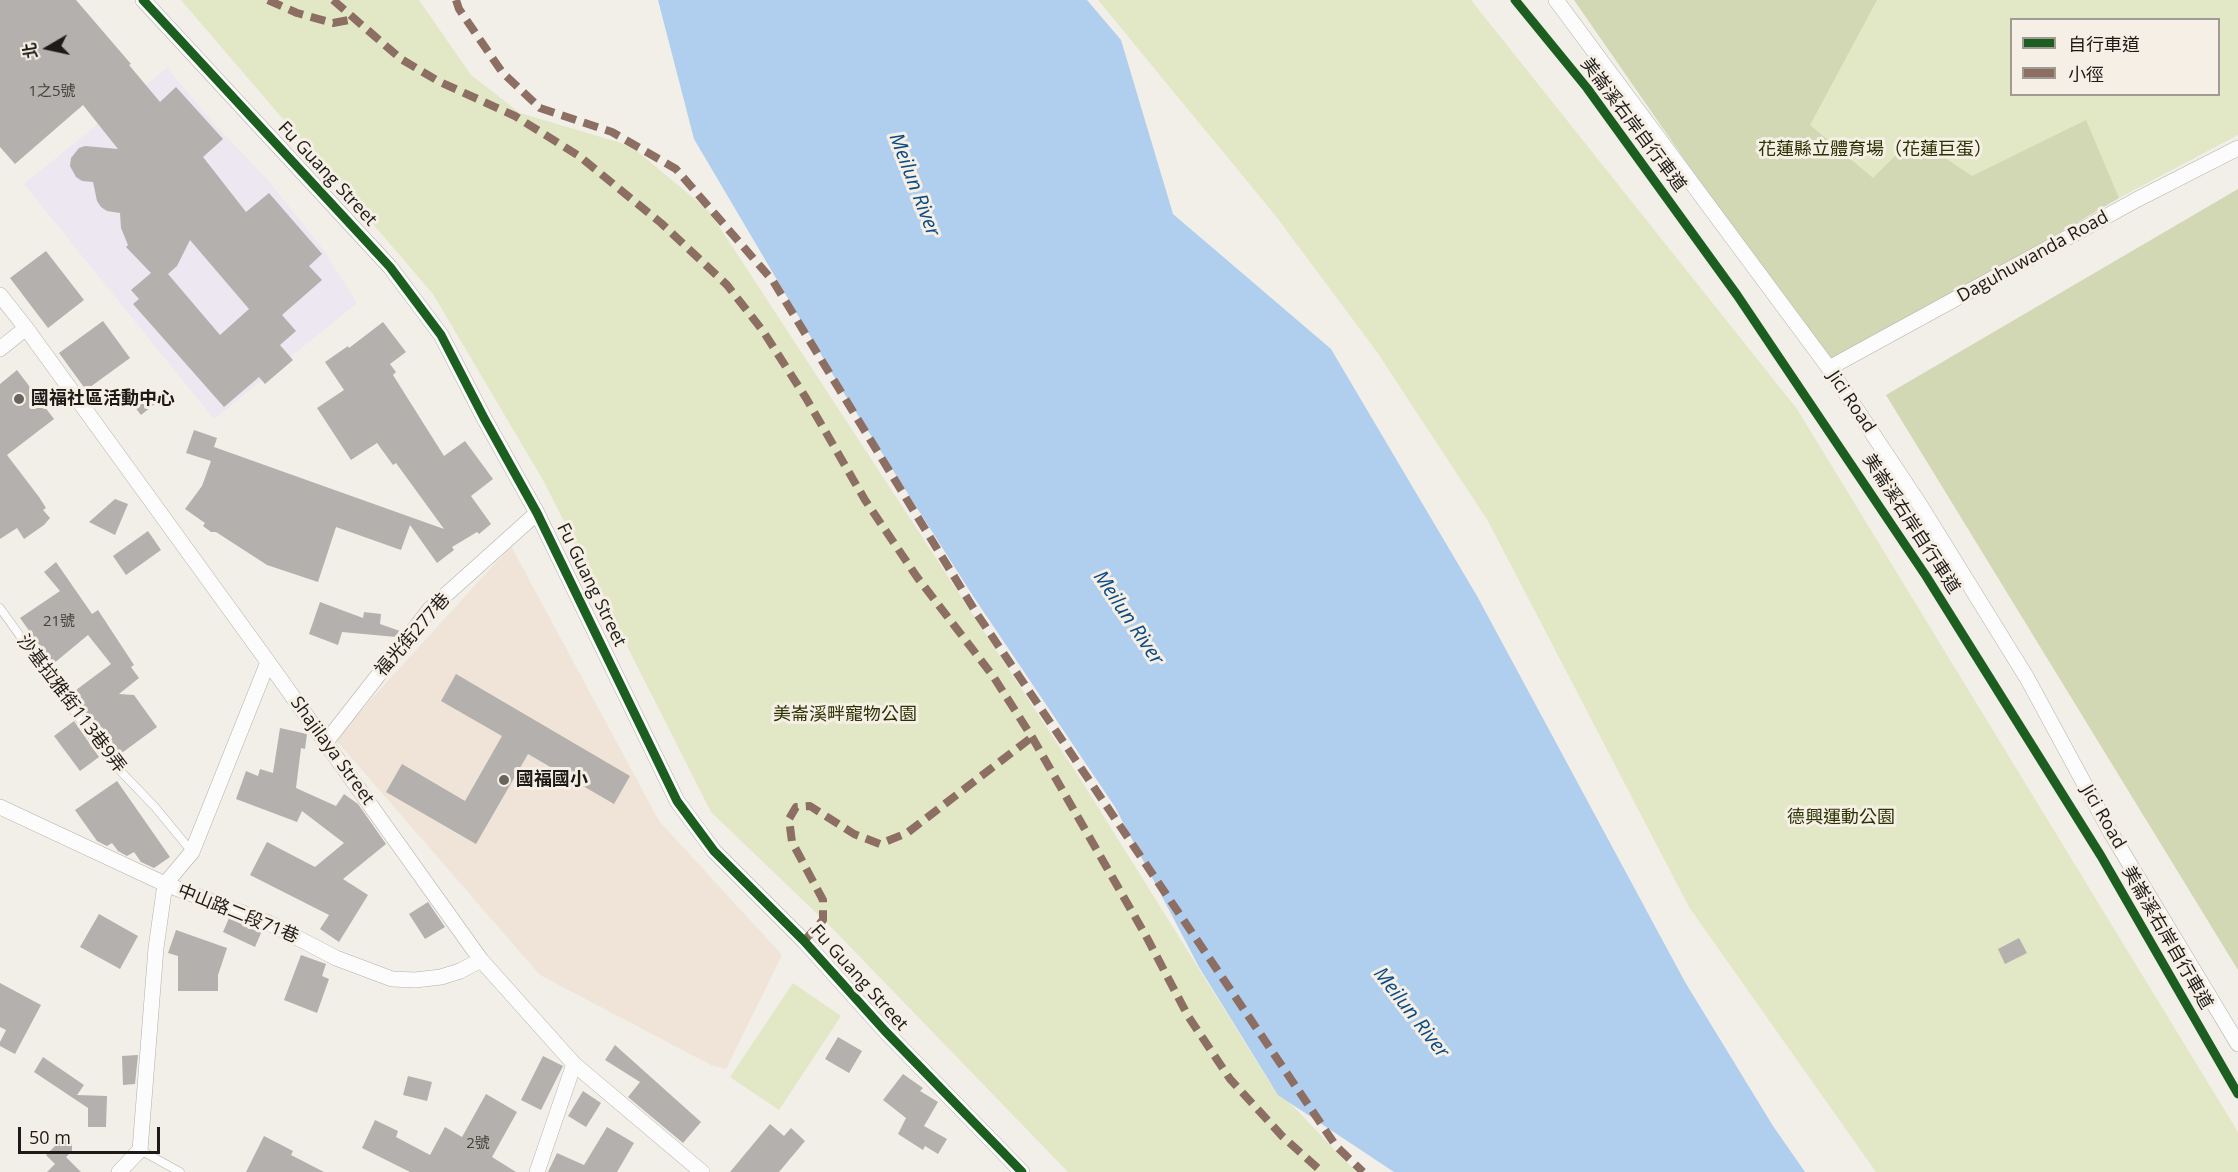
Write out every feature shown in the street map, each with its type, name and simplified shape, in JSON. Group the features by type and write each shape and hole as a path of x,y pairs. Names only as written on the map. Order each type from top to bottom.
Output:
{"street":[{"name":"Fu Guang Street","path":"143,0 390,267 441,334 484,418 537,513 677,801 714,851 804,941 885,1031 1022,1172"},
{"name":"Jici Road","path":"1556,0 1829,368 1920,506 2027,678 2111,833 2238,1044"},
{"name":"Daguhuwanda Road","path":"1829,368 2138,199 2238,148"},
{"name":"Shajilaya Street","path":"0,295 326,742 481,960 574,1064 702,1172"},
{"path":"0,349 26,328"},
{"name":"福光街277巷","path":"326,742 430,609 537,513"},
{"path":"119,1172 140,1150 156,948 165,884 192,852 268,662"},
{"name":"中山路二段71巷","path":"0,807 165,884 269,923 336,958 392,979 415,980 441,977 460,971 481,960"},
{"path":"537,1172 574,1064"}],"lane":[{"name":"沙基拉雅街113巷9弄","path":"0,608 107,757 155,807 192,852"},
{"path":"140,1150 180,1172"}],"shaded area":[{"path":"164,64 214,124 266,178 322,248 357,303 214,419 24,184 167,68"},
{"name":"國福國小","path":"511,546 659,821 782,955 726,1069 711,1065 540,975 335,739"}],"green space":[{"name":"美崙溪畔寵物公園","path":"181,0 419,0 471,75 520,113 631,146 709,211 1081,780 1269,1081 1356,1172 1068,1172 832,928 711,812 543,480 433,294"},
{"name":"德興運動公園","path":"1098,0 1471,0 1797,409 2238,1132 2238,1172 1876,1172 1689,907 1488,521 1377,352 1275,215"},
{"name":"花蓮縣立體育場（花蓮巨蛋）","path":"1574,0 1877,0 1810,125 1873,178 1914,137 1972,176 2086,120 2119,198 1829,368"},
{"name":"花蓮縣立體育場（花蓮巨蛋）","path":"1579,0 2238,0 2238,135 1837,347"},
{"path":"2238,189 2238,970 1886,395"},
{"path":"793,983 841,1016 779,1110 730,1077"}],"water":[{"name":"Meilun River","path":"658,0 1087,0 1121,40 1173,214 1331,349 1477,596 1685,982 1773,1126 1805,1172 1394,1172 1278,1095 1199,967 1115,807 973,596 842,390 694,139"}],"building":[{"path":"0,0 76,0 160,102 176,87 223,139 203,157 246,212 269,193 322,254 309,266 322,280 282,315 296,331 280,345 293,360 265,384 259,377 224,407 133,304 139,299 131,290 151,273 126,247 128,245 121,228 120,213 107,211 101,207 97,201 93,182 82,181 76,177 70,166 71,158 79,148 85,146 118,149 83,105 15,164 0,147","holes":["190,240 249,309 220,335 168,274 177,266"]},
{"path":"46,251 84,300 48,328 10,278"},
{"path":"103,321 130,358 86,390 59,353"},
{"path":"383,322 406,352 390,364 396,372 393,375 444,456 465,441 493,479 471,496 491,524 479,534 477,532 452,547 454,550 437,563 410,525 401,550 336,527 318,582 267,565 216,532 211,532 203,526 205,523 185,509 202,486 211,461 186,453 194,430 217,438 214,447 444,529 396,463 393,465 377,443 351,460 317,408 344,390 325,362 348,346 349,348"},
{"path":"17,370 54,419 7,455 39,497 46,508 43,510 50,518 24,539 17,528 0,539 0,384"},
{"path":"146,391 156,403 141,415 131,402"},
{"path":"115,499 128,504 115,535 89,522"},
{"path":"148,531 161,550 126,575 113,556"},
{"path":"56,562 92,614 98,610 134,665 131,667 139,678 119,694 134,695 157,727 119,755 112,747 109,749 83,714 85,712 72,693 111,664 88,635 53,664 20,618 60,591 44,572"},
{"path":"320,602 363,618 364,612 381,614 380,624 400,631 396,637 342,632 338,645 309,634"},
{"path":"456,674 630,776 614,804 528,754 476,844 386,792 402,764 465,801 502,736 441,701"},
{"path":"74,721 99,757 80,771 54,736"},
{"path":"280,728 307,734 305,749 301,748 296,788 336,806 344,794 358,804 386,844 343,879 368,895 339,942 320,929 329,915 250,875 267,842 315,867 344,843 302,811 297,822 236,799 246,771 258,776 260,769 273,773"},
{"path":"117,781 170,857 154,868 141,862 134,852 127,856 118,851 112,843 107,846 97,841 75,810"},
{"path":"428,902 445,927 425,939 409,914"},
{"path":"99,914 138,936 120,969 80,947"},
{"path":"229,918 261,933 255,947 223,932"},
{"path":"176,930 227,948 218,975 218,991 178,991 178,956 168,953"},
{"path":"2019,938 2027,953 2005,964 1998,949"},
{"path":"301,955 326,964 322,976 329,979 317,1013 284,1000"},
{"path":"0,983 41,1005 15,1054 0,1046 6,1030 0,1027"},
{"path":"838,1037 862,1051 849,1073 825,1059"},
{"path":"615,1045 701,1122 683,1143 628,1097 640,1082 605,1060"},
{"path":"138,1055 135,1084 123,1085 122,1056"},
{"path":"543,1056 563,1066 541,1110 521,1100"},
{"path":"43,1057 84,1085 77,1095 107,1096 106,1127 88,1127 88,1108 34,1072"},
{"path":"903,1074 923,1088 920,1091 938,1102 924,1126 947,1139 938,1154 925,1146 923,1150 898,1134 906,1118 883,1100"},
{"path":"408,1076 432,1082 427,1101 403,1095"},
{"path":"583,1091 601,1103 586,1127 568,1116"},
{"path":"486,1094 517,1112 492,1157 516,1172 410,1172 362,1148 375,1120 398,1131 396,1137 430,1155 445,1127 462,1137"},
{"path":"770,1124 784,1136 791,1128 805,1141 779,1172 730,1172"},
{"path":"607,1127 634,1143 617,1172 548,1172 557,1153 584,1165"},
{"path":"264,1136 293,1151 291,1155 324,1172 246,1172"},
{"path":"64,1137 72,1145 72,1151 66,1157 81,1172 47,1172 55,1164 46,1155"}],"marked path":[{"path":"268,0 297,13 333,23 354,19"},
{"path":"333,0 401,59 438,81 515,116 579,156 661,223 727,285 763,331 806,398 865,500 917,577 993,676 1032,737 1146,936 1188,1016 1230,1079 1282,1136 1322,1172"},
{"path":"456,0 459,9 502,72 540,108 612,132 676,169 773,281 977,614 1336,1146 1363,1172"},
{"path":"804,941 823,920 823,900 792,842 789,819 796,807 810,806 854,834 880,844 907,833 1032,737"}],"cycle path":[{"path":"143,0 390,267 441,335 537,513 677,801 714,851 804,941 885,1031 1022,1172"},
{"name":"美崙溪右岸自行車道","path":"1515,0 1587,88 1737,295 1926,576 2101,856 2238,1094"}],"place":[{"name":"國福社區活動中心","path":"19,399"},
{"name":"國福國小","path":"504,780"}]}
